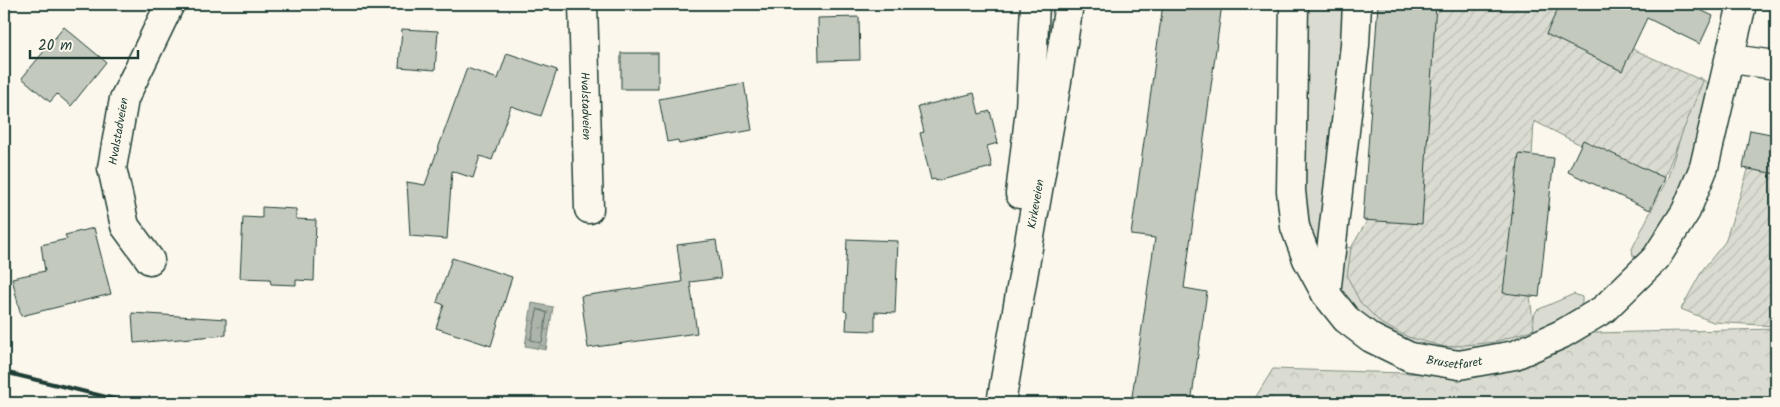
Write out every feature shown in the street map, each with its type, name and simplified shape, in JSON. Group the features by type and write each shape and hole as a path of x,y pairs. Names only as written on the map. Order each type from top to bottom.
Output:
{"street":[{"name":"Hvalstadveien","path":"150,260 125,226 112,168 124,99 170,4"},
{"name":"Hvalstadveien","path":"582,4 589,209"},
{"name":"Kirkeveien","path":"996,403 1030,109 1035,4"},
{"name":"Kirkeveien","path":"1001,403 1069,4"},
{"name":"Brusetfaret","path":"1294,4 1292,191 1296,227 1307,259 1326,294 1346,319 1371,338 1410,357 1459,365 1515,355 1562,334 1604,309 1656,258 1686,212 1704,167 1731,59 1742,4"},
{"path":"1326,294 1354,54 1357,4"},
{"path":"1731,59 1776,65"}],"green space":[{"path":"1306,4 1349,4 1321,237 1316,239 1311,235 1304,203"},
{"path":"1381,4 1580,4 1576,23 1703,81 1661,186 1534,121 1526,263 1534,329 1495,342 1445,347 1408,337 1382,324 1360,302 1347,276 1351,248 1374,209"},
{"path":"1639,4 1724,4 1681,15"},
{"path":"1699,77 1708,83 1712,99 1675,209 1643,252 1637,257 1633,256 1632,249 1668,177"},
{"path":"1752,158 1776,170 1776,326 1713,322 1681,309 1703,269 1725,242"},
{"path":"1341,245 1357,250 1528,326 1537,310 1574,294 1582,297 1582,303 1572,316 1512,344 1448,353 1414,347 1392,337 1354,311 1338,288"},
{"path":"1776,329 1776,396 1773,396 1767,403 1252,403 1273,369 1437,374 1506,368 1593,333"}],"water":[{"path":"532,303 553,307 546,350 525,346"}],"building":[{"path":"1163,4 1222,4 1184,288 1207,292 1191,403 1131,403 1155,238 1131,235"},
{"path":"1378,4 1436,4 1422,224 1363,220"},
{"path":"1560,4 1688,4 1713,16 1700,44 1647,18 1622,71 1546,34"},
{"path":"859,17 860,60 819,61 818,18"},
{"path":"64,27 106,62 71,106 57,94 50,102 22,78"},
{"path":"402,29 438,31 435,70 399,67"},
{"path":"507,53 557,70 541,116 511,106 492,160 480,156 473,178 452,171 447,239 410,236 407,182 425,185 467,68 498,79"},
{"path":"621,53 658,53 658,89 621,89"},
{"path":"744,83 752,130 679,144 678,140 667,142 659,99"},
{"path":"974,93 979,114 990,111 998,143 987,146 992,167 936,181 935,179 931,180 920,133 924,132 918,107"},
{"path":"1750,130 1776,135 1776,174 1743,168"},
{"path":"1583,140 1665,178 1650,210 1568,172"},
{"path":"1519,154 1554,158 1539,297 1503,293"},
{"path":"262,207 296,209 296,219 316,220 314,281 296,280 296,285 271,284 270,279 240,278 243,217 262,218"},
{"path":"94,228 111,294 21,316 12,278 45,271 41,245 67,239 65,235"},
{"path":"847,239 898,241 895,313 875,312 875,331 846,330 847,312 844,311"},
{"path":"716,240 721,278 690,282 697,333 588,348 581,296 682,282 677,245"},
{"path":"452,258 512,277 491,346 436,328 444,305 437,302"},
{"path":"132,313 226,319 226,335 134,343"}],"railway":[{"path":"4,372 131,403"}]}
